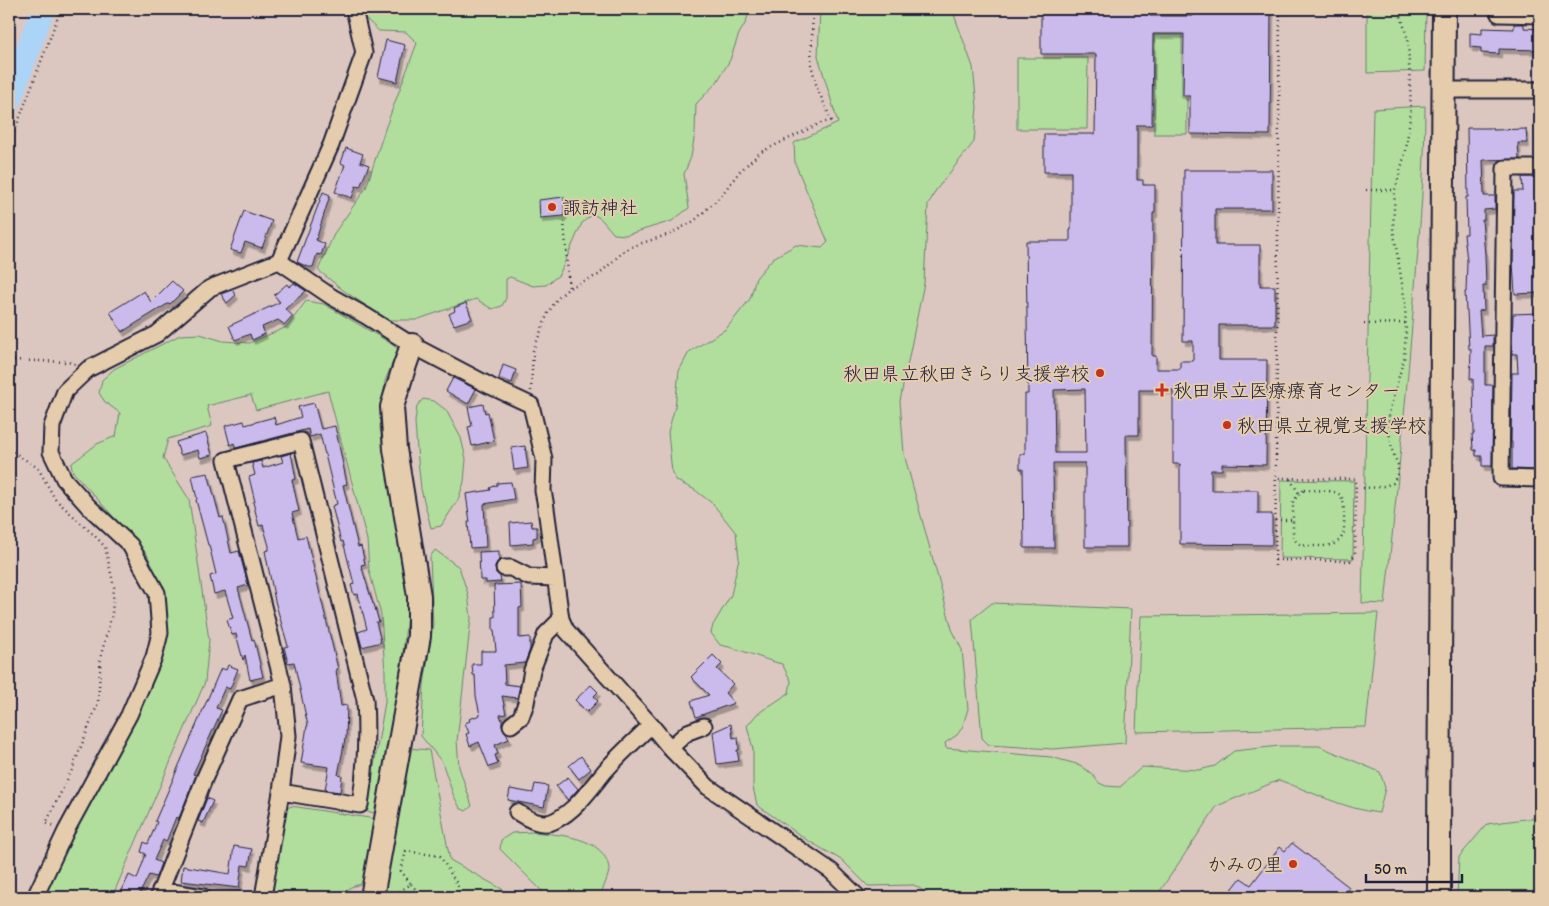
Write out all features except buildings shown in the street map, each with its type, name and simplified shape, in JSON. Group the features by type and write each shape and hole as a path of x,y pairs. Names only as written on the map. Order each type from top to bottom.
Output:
{"street":[{"path":"35,897 66,831 129,715 154,658 160,633 157,593 130,546 64,479 51,452 52,426 65,391 88,369 156,334 210,288 279,261 331,146 364,53 354,9"},
{"path":"1439,897 1444,9"},
{"path":"1500,9 1500,14 1540,15"},
{"path":"1443,90 1540,90"},
{"path":"1540,168 1504,168 1501,478 1540,479"},
{"path":"279,261 332,297 412,345 531,405 544,459 543,491 561,618 566,630 651,724 670,748 708,787 831,871 858,897"},
{"path":"372,897 419,636 419,596 395,449 392,407 402,371 412,345"},
{"path":"264,897 288,736 283,685 226,460 301,441 365,700 367,740 360,805 281,792"},
{"path":"504,568 511,568 529,577 555,578"},
{"path":"511,725 521,717 526,703 532,670 546,634 561,618"},
{"path":"204,897 159,894 205,778 240,699 283,685"},
{"path":"517,812 529,820 542,823 555,821 580,802 606,770 651,724"},
{"path":"670,748 688,732 704,726"}],"path":[{"path":"9,23 14,9"},
{"path":"9,146 61,9"},
{"path":"531,405 533,351 548,313 557,299 569,288 598,274 624,251 670,234 694,222 720,197 740,171 761,152 821,124 833,121 817,88 811,64 813,9"},
{"path":"1275,566 1280,9"},
{"path":"1363,488 1381,487 1392,483 1398,474 1398,465 1392,450 1389,432 1389,413 1404,358 1405,302 1393,228 1395,190 1406,150 1411,109 1408,40 1401,16 1401,9"},
{"path":"1366,190 1395,190"},
{"path":"564,221 569,288"},
{"path":"1364,324 1405,323"},
{"path":"9,360 68,362"},
{"path":"9,450 38,468 55,499 98,538 105,547 114,587 112,614 101,655 98,703 72,770 46,823 66,831"},
{"path":"1275,560 1350,561 1355,555 1356,479 1276,478"},
{"path":"1290,478 1300,495"},
{"path":"1304,490 1334,491 1339,493 1343,498 1344,504 1344,532 1338,542 1332,546 1303,546 1293,538 1293,501 1300,495 1304,490"},
{"path":"1275,520 1293,520"},
{"path":"422,897 401,871 406,851 440,856 457,884 460,896 440,897"},
{"path":"391,897 411,884"},
{"path":"396,892 401,897"}],"green space":[{"path":"362,9 750,9 730,60 717,82 696,104 695,133 691,157 684,174 689,208 672,221 626,235 614,234 601,219 593,214 582,223 559,275 546,285 533,286 510,277 506,279 506,298 502,306 492,309 476,299 416,320 387,320 343,290 318,270 335,232 366,188 385,129 417,43 406,32 379,31 365,18"},
{"path":"820,9 952,9 973,67 977,107 974,142 936,190 928,205 924,283 900,401 904,454 952,629 962,650 968,709 962,728 957,735 945,743 946,748 1051,757 1080,765 1092,774 1099,783 1106,786 1120,787 1142,767 1199,770 1215,766 1234,751 1279,746 1319,746 1380,772 1385,788 1379,813 1341,804 1279,780 1217,806 1156,897 933,897 914,885 868,886 843,861 807,840 757,805 753,787 753,749 747,726 757,714 789,693 791,681 782,664 720,645 711,633 713,625 731,595 739,558 736,533 713,504 695,490 677,481 672,473 668,432 675,407 679,371 689,352 726,329 750,299 756,278 773,258 796,245 822,248 828,242 795,163 794,143 838,123 818,56"},
{"path":"1367,9 1426,9 1425,71 1367,73"},
{"path":"1154,35 1182,35 1182,98 1187,98 1187,134 1154,134"},
{"path":"1017,58 1088,58 1087,129 1017,129"},
{"path":"1425,106 1422,197 1412,327 1385,604 1362,603 1373,109"},
{"path":"306,301 324,304 398,349 385,381 380,428 408,605 403,653 377,813 367,812 385,702 381,615 369,570 367,540 328,391 256,410 251,395 207,406 212,426 168,439 163,458 189,499 209,640 205,682 112,897 42,897 156,673 167,631 163,593 147,554 73,472 71,464 97,444 116,436 120,413 105,402 99,393 102,380 114,369 180,335 200,334 223,341 249,343 287,327"},
{"path":"423,399 434,401 446,410 461,438 466,459 464,482 458,500 441,526 431,528 421,489 415,422 417,406"},
{"path":"1281,480 1354,481 1353,559 1280,558"},
{"path":"435,550 459,567 468,594 471,618 457,741 459,767 472,806 466,811 460,808 453,794 442,762 421,736 424,685 433,625 430,557"},
{"path":"992,603 1131,609 1125,743 1053,749 989,745 982,738 972,619"},
{"path":"1378,613 1366,727 1136,732 1141,616"},
{"path":"407,748 429,750 450,860 516,897 382,897"},
{"path":"291,806 376,819 364,883 351,887 339,897 270,897 283,811"},
{"path":"1540,817 1540,897 1457,897 1459,857 1487,824"},
{"path":"534,832 579,839 599,849 605,857 609,868 600,897 557,897 543,892 500,849 501,840 512,833"}],"waterway":[{"path":"9,101 43,9"}],"place":[{"name":"諏訪神社","path":"552,207"},
{"name":"秋田県立秋田きらり支援学校","path":"1100,373"},
{"name":"秋田県立医療療育センター","path":"1162,390"},
{"name":"秋田県立視覚支援学校","path":"1227,425"},
{"name":"かみの里","path":"1293,864"}]}
